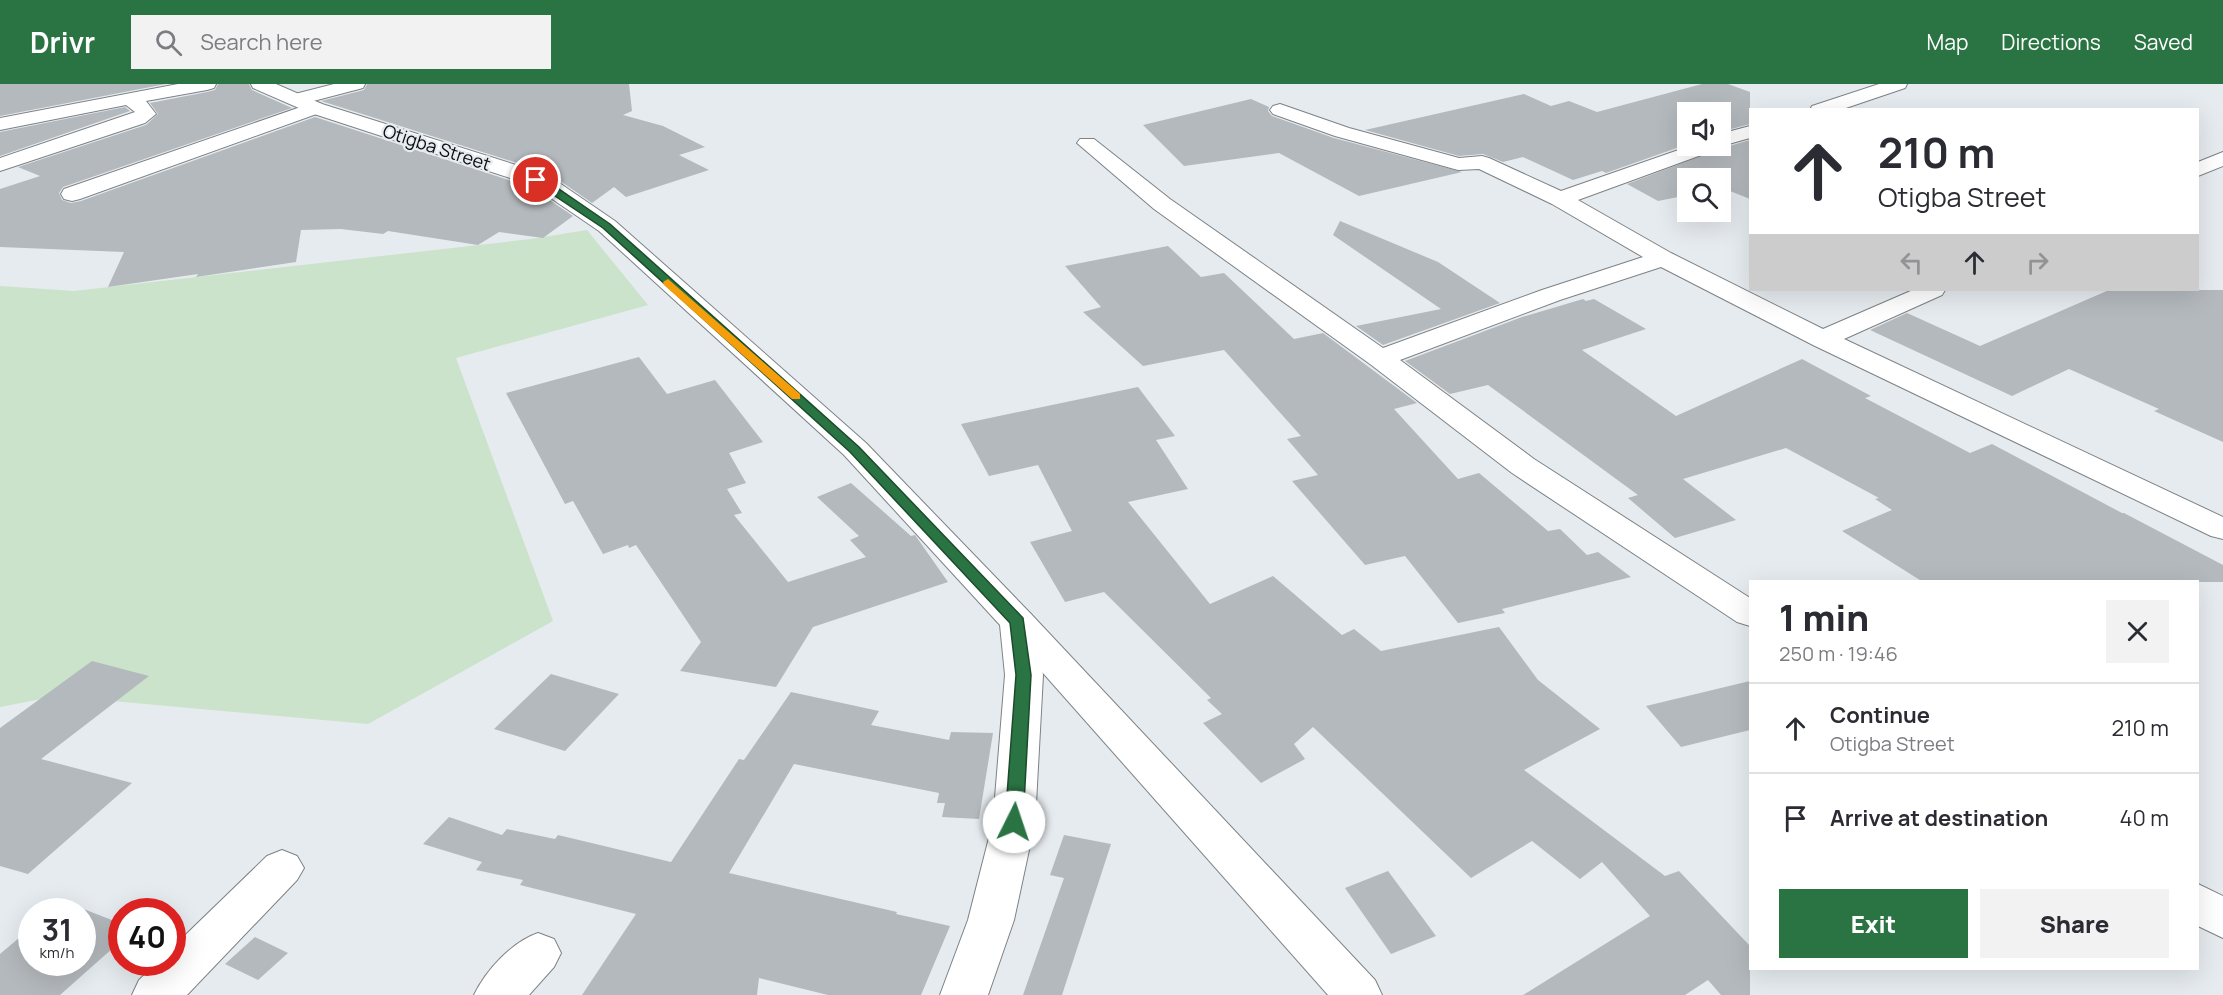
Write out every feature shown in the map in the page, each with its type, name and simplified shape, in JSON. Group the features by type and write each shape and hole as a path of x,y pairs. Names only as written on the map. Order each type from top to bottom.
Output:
{"street":[{"path":"0,124 207,84"},
{"name":"Otigba Street","path":"260,84 306,104 524,175 547,185 617,236 855,449 1018,622 1358,995"},
{"path":"72,194 356,84"},
{"path":"1825,108 1898,84"},
{"path":"0,165 138,119 146,114 143,108 130,99"},
{"path":"1280,110 1342,132 1458,164 1482,162 1560,199 1662,258 1822,339 2223,529"},
{"path":"1731,138 1749,132"},
{"path":"1087,143 1162,204 1380,358 1523,466 1749,613"},
{"path":"1560,199 1680,156"},
{"path":"2199,170 2223,158"},
{"path":"1380,358 1551,295 1662,258"},
{"path":"1822,339 1931,291"},
{"path":"964,995 992,920 1014,822 1024,675 1018,622"},
{"path":"156,995 282,868"},
{"path":"2199,904 2223,919"},
{"path":"498,995 538,953"}],"green space":[{"path":"587,230 648,305 456,358 553,621 368,724 57,696 0,707 0,286 74,291 531,239"}],"building":[{"path":"0,84 166,84 0,116"},
{"path":"218,84 249,84 252,90 292,108 63,187 59,193 62,200 71,203 81,201 315,117 515,182 538,192 573,216 543,238 499,232 478,245 388,231 383,234 341,229 301,230 296,262 108,287 124,252 0,247 0,189 40,176 18,167 146,125 158,114 150,103 215,90"},
{"path":"367,84 629,84 632,111 623,115 663,126 705,147 679,155 709,170 626,197 614,187 592,203 556,178 533,168 321,101 364,90"},
{"path":"1702,84 1728,84 1750,92 1749,124 1731,129 1731,102 1677,102 1677,148 1606,173 1602,171 1573,180 1523,157 1503,162 1483,154 1459,156 1365,130 1524,94 1551,106 1569,101 1597,112"},
{"path":"1251,99 1269,107 1268,111 1272,116 1334,138 1462,172 1359,196 1279,153 1184,166 1143,125"},
{"path":"125,107 130,111 0,156 0,132"},
{"path":"1749,140 1749,199 1731,191 1731,168 1677,168 1677,197 1658,201 1627,184 1701,156 1731,156 1731,146"},
{"path":"1340,221 1438,262 1500,303 1383,345 1356,326 1441,309 1333,235"},
{"path":"1168,246 1201,277 1224,273 1294,339 1323,333 1417,403 1394,409 1458,479 1479,473 1548,531 1560,529 1587,555 1598,552 1631,577 1502,609 1505,613 1458,623 1405,556 1365,565 1292,481 1318,475 1287,439 1301,436 1224,350 1143,366 1083,312 1101,307 1065,266"},
{"path":"2223,290 2223,442 2154,411 2159,409 2069,369 2012,396 1870,330 1907,313 1980,346 2107,291"},
{"path":"1583,299 1586,301 1594,299 1646,329 1582,350 1676,416 1802,359 1871,396 1865,398 1970,453 1992,444 2223,565 2223,582 2199,582 2199,580 1920,580 1842,531 1892,510 1875,499 1879,498 1786,448 1683,479 1736,520 1675,538 1628,498 1638,495 1488,385 1450,394 1405,361 1522,317"},
{"path":"639,357 667,394 715,380 763,442 729,453 746,483 727,489 742,513 734,515 788,582 866,557 850,540 859,536 817,497 851,483 911,536 915,535 948,582 813,627 776,687 680,671 701,642 636,545 629,548 628,545 603,554 573,501 565,504 506,393"},
{"path":"1138,387 1175,436 1156,440 1188,489 1128,502 1210,604 1273,576 1342,635 1354,629 1381,651 1499,627 1538,680 1600,729 1524,770 1665,876 1679,871 1749,945 1750,995 1721,995 1708,980 1685,995 1523,995 1650,916 1602,862 1580,879 1532,841 1471,878 1313,727 1294,744 1305,759 1261,783 1203,723 1222,714 1207,700 1211,698 1104,592 1065,602 1030,542 1072,531 1038,465 989,476 961,424"},
{"path":"92,661 149,676 41,759 132,783 28,874 0,866 0,728"},
{"path":"551,674 619,694 565,751 494,729"},
{"path":"1749,681 1749,730 1681,747 1646,706"},
{"path":"791,692 879,711 871,725 949,740 951,732 993,733 979,819 942,817 945,803 937,803 939,793 794,764 729,873 950,926 921,995 828,995 759,978 757,995 582,995 636,914 520,885 523,880 476,870 482,862 423,844 449,817 502,835 507,829 555,839 558,835 671,862 739,759 744,760"},
{"path":"1064,835 1111,844 1062,995 1023,995 1064,878 1050,875"},
{"path":"1388,871 1436,936 1391,954 1345,888"},
{"path":"96,914 108,919 108,952 96,963"},
{"path":"255,937 288,953 258,980 225,964"},
{"path":"18,939 18,976 81,976 60,995 0,995 0,954"}],"slow traffic":[{"path":"668,282 796,396"}],"route":[{"path":"536,180 607,226 855,449 1018,622 1024,675 1014,822"}]}
